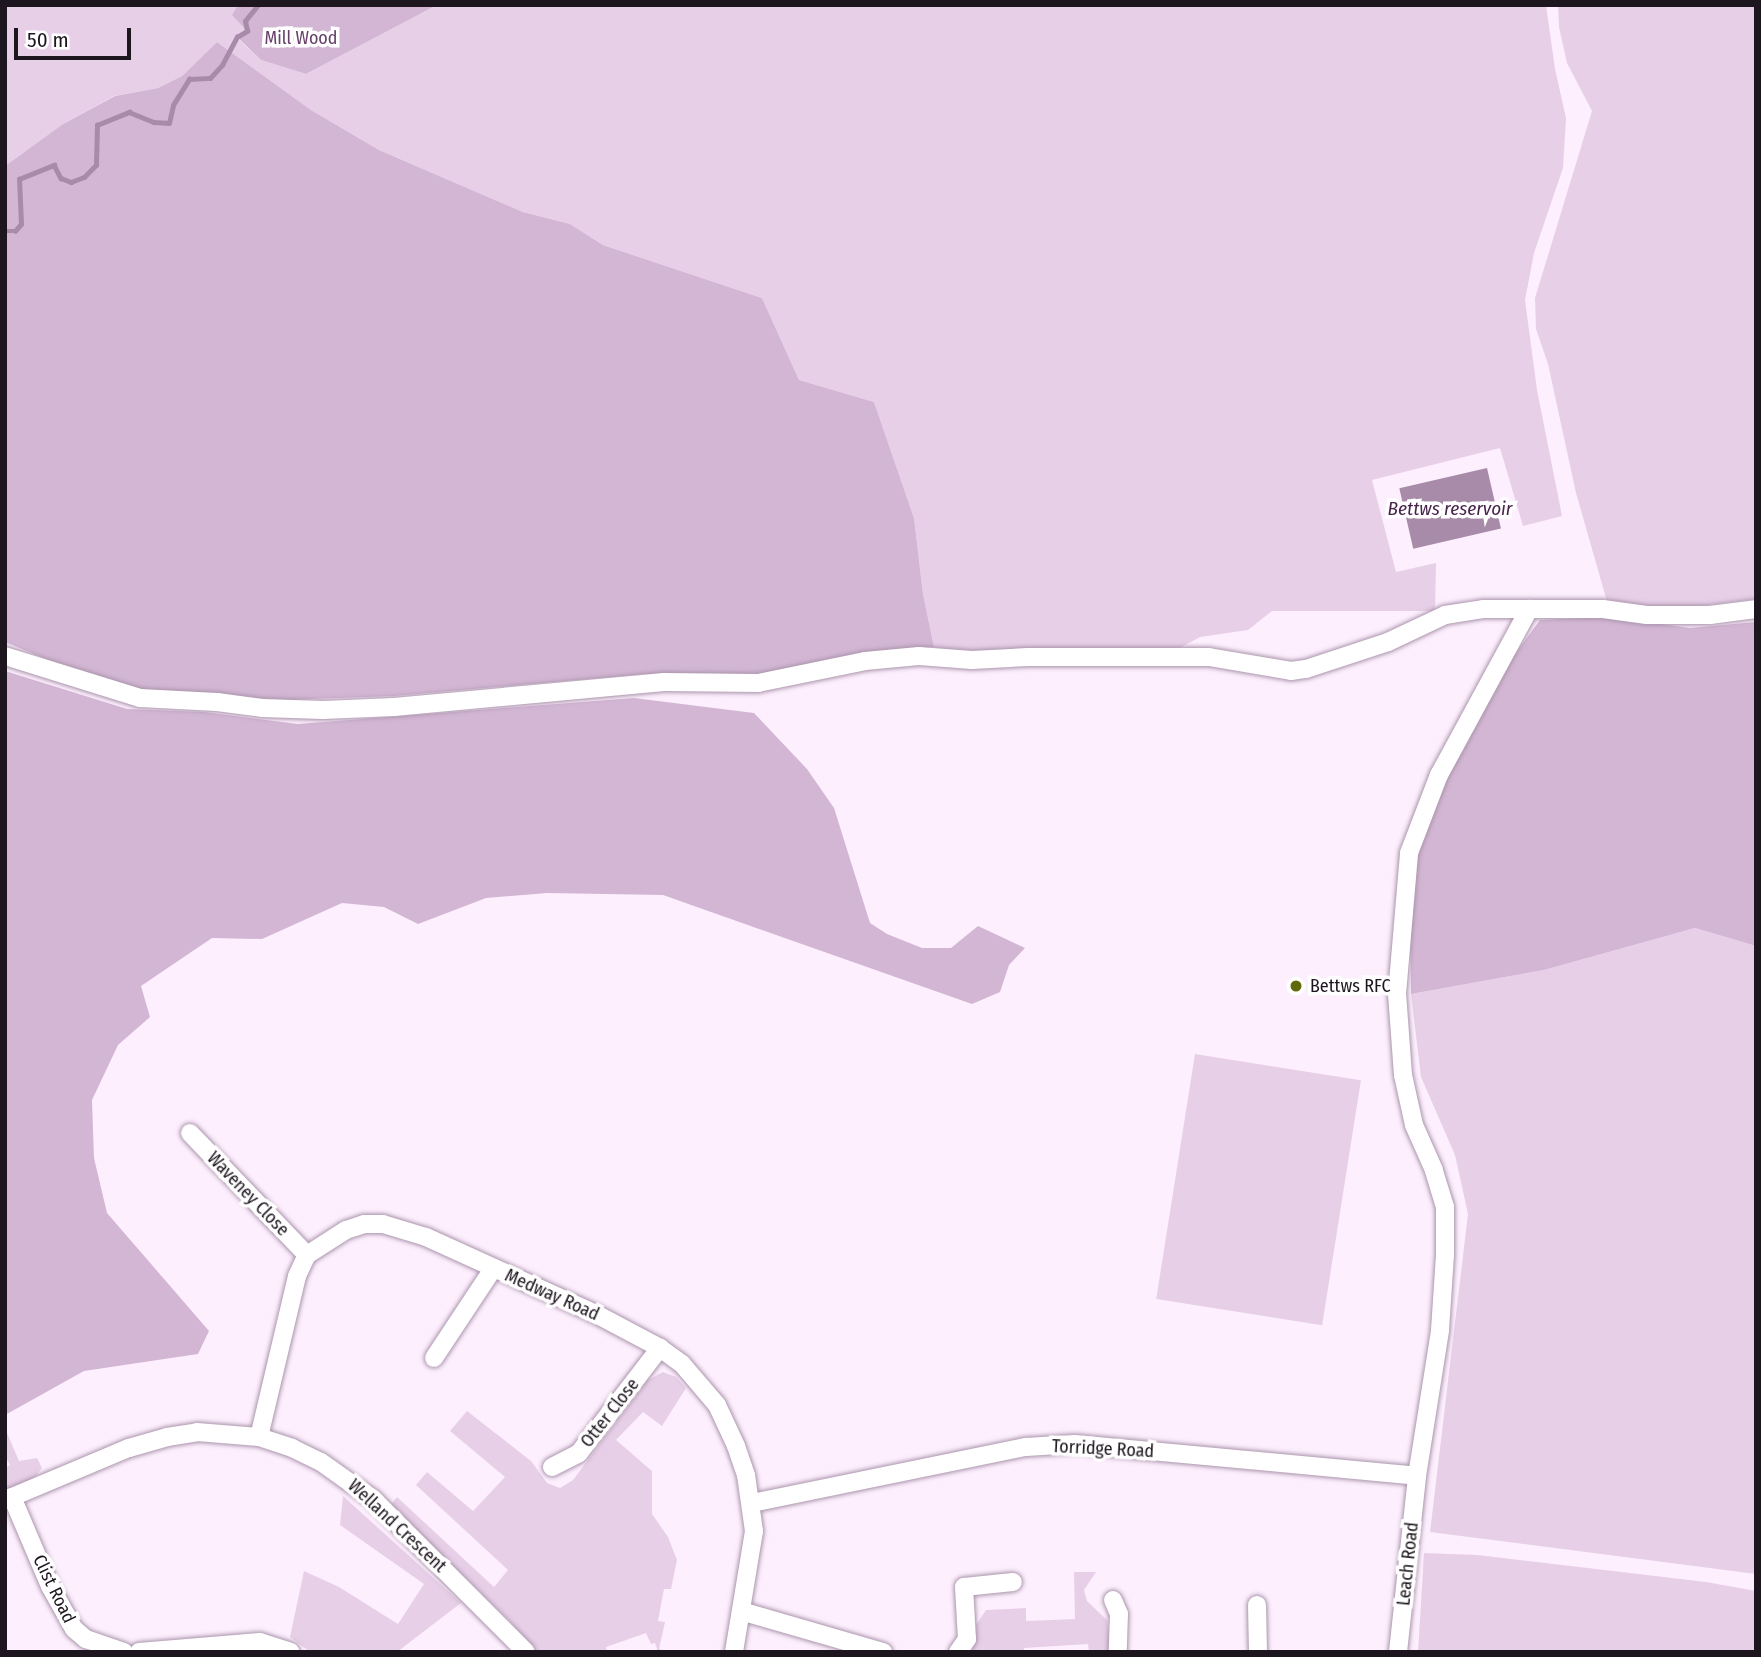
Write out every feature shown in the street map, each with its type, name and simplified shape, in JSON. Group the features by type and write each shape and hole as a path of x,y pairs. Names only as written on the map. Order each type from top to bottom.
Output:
{"street":[{"path":"5,656 140,698 217,702 262,708 335,709 664,682 758,683 865,661 919,656 972,660 1028,657 1209,657 1291,671 1306,669 1388,642 1445,615 1483,609 1603,609 1647,615 1710,615 1756,610"},
{"name":"Leach Road","path":"1398,1652 1417,1476 1440,1330 1445,1208 1434,1170 1414,1125 1403,1075 1397,994 1409,853 1439,775 1529,609"},
{"name":"Waveney Close","path":"190,1133 307,1255"},
{"name":"Medway Road","path":"307,1255 346,1230 364,1224 383,1224 426,1237 596,1314 660,1348 681,1364 717,1405 736,1446 752,1503 751,1558 734,1652"},
{"path":"259,1437 296,1276 307,1255"},
{"path":"434,1358 493,1269"},
{"name":"Otter Close","path":"552,1467 579,1453 660,1348"},
{"name":"Welland Crescent","path":"9,1499 129,1448 167,1437 197,1432 259,1437 292,1448 321,1462 373,1499 526,1652"},
{"name":"Torridge Road","path":"752,1503 1026,1447 1075,1444 1417,1476"},
{"name":"Clist Road","path":"9,1499 50,1586 74,1629 86,1639 124,1652"},
{"path":"958,1652 967,1639 964,1587 1013,1582"},
{"path":"1113,1600 1119,1614 1118,1652"},
{"path":"1257,1605 1258,1652"},
{"path":"741,1611 883,1652"},
{"path":"139,1652 260,1642 290,1652"}],"shaded area":[{"path":"5,5 238,5 233,15 247,31 237,38 261,60 306,74 437,5 1546,5 1555,69 1566,118 1563,168 1534,253 1525,300 1537,390 1562,516 1523,526 1500,448 1372,480 1396,572 1436,563 1435,611 1272,611 1248,630 1200,637 1176,650 948,651 934,647 923,594 914,518 874,402 799,380 762,298 603,245 570,224 523,212 379,150 311,110 217,42 182,76 158,88 114,96 63,124 5,166"},
{"path":"1558,5 1756,5 1756,599 1666,610 1608,605 1576,493 1548,364 1536,329 1535,298 1592,111 1567,63 1559,27"},
{"path":"1695,928 1756,946 1756,1574 1430,1532 1468,1214 1455,1155 1421,1077 1411,994 1544,970"},
{"path":"1195,1054 1361,1080 1322,1325 1156,1299"},
{"path":"663,1372 676,1377 686,1388 662,1426 643,1412 616,1440 652,1471 652,1514 668,1537 677,1560 671,1589 664,1589 658,1621 665,1622 659,1649 669,1652 658,1652 655,1643 651,1644 646,1633 606,1647 607,1652 536,1652 510,1621 391,1505 397,1497 494,1587 508,1570 416,1485 427,1472 473,1511 505,1477 450,1431 467,1411 531,1461 547,1483 560,1488 573,1480 648,1380"},
{"path":"5,1428 19,1461 37,1458 42,1468 34,1478 5,1491 5,1468 10,1465 5,1456"},
{"path":"343,1496 461,1603 397,1652 310,1652 290,1637 304,1571 339,1587 398,1624 424,1584 340,1525"},
{"path":"1424,1553 1477,1555 1706,1582 1756,1591 1756,1652 1418,1652"},
{"path":"1074,1572 1096,1572 1084,1590 1087,1601 1107,1620 1110,1652 1089,1652 1088,1644 1024,1648 1024,1652 972,1652 976,1625 986,1610 1026,1608 1026,1621 1075,1619"}],"green space":[{"name":"Mill Wood","path":"238,5 437,5 306,74 261,60 237,37 247,31 232,15"},
{"path":"217,42 311,110 379,150 523,212 570,224 603,245 762,298 799,380 874,402 914,518 923,594 934,647 760,677 646,674 394,696 285,700 138,689 75,671 5,642 5,166 63,124 115,96 158,88 182,76"},
{"path":"1608,617 1690,628 1756,622 1756,946 1695,928 1544,970 1411,994 1409,853 1482,699 1540,620"},
{"path":"5,671 127,709 204,712 298,724 634,698 754,713 807,769 834,808 870,923 887,934 922,948 951,948 978,926 1025,948 1009,965 1000,992 972,1004 663,895 547,893 486,898 418,924 384,907 342,903 262,939 212,938 141,986 150,1017 118,1045 92,1100 94,1158 107,1213 209,1331 198,1354 84,1371 5,1415"}],"water":[{"name":"Bettws reservoir","path":"1487,468 1501,528 1413,549 1399,488"}],"waterway":[{"path":"5,231 15,231 21,224 19,179 54,165 61,178 71,182 84,177 96,165 97,125 129,112 154,122 169,123 173,105 189,79 210,78 222,65 237,37 247,31 245,21 258,5"}],"place":[{"name":"Bettws RFC","path":"1296,986"}]}
